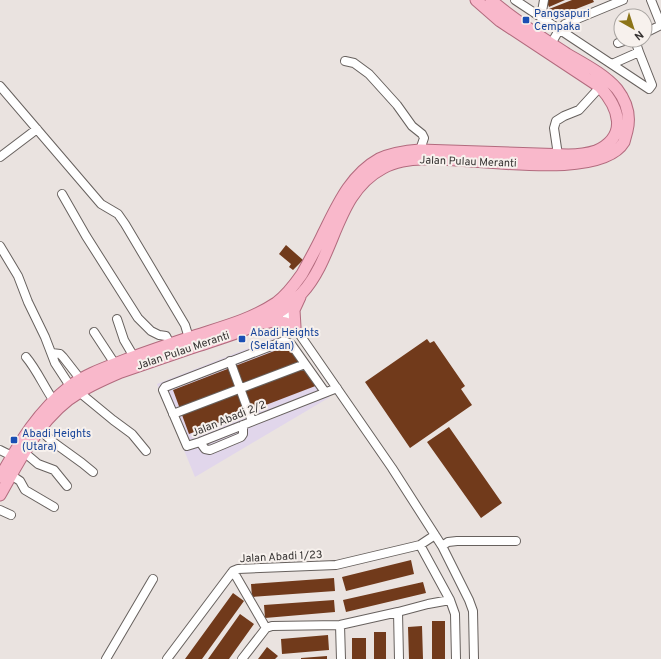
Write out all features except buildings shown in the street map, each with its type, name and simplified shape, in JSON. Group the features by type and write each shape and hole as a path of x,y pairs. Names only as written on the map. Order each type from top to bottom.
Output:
{"main road":[{"name":"Jalan Pulau Meranti","path":"0,495 12,456 31,425 54,400 75,389 258,324 280,306 302,274 336,206 348,187 362,171 380,159 401,152 420,150 558,155 583,154 595,151 604,146 612,138 617,128 617,116 614,106 600,86 500,21 476,0"},
{"name":"Jalan Pulau Meranti","path":"5,476 25,453 46,421 61,406 81,380 134,357 232,325 280,306 303,293 320,267 344,210 368,178 383,168 423,158 539,165 579,164 600,159 613,152 624,142 629,113 625,100 616,88 601,75 551,44 506,13 491,0"},
{"path":"258,324 274,321 284,323 295,328 294,310 303,293"}],"street":[{"path":"515,0 649,89 652,85 638,48"},
{"path":"541,18 544,0"},
{"path":"551,44 559,30 565,24 623,0"},
{"path":"651,0 661,25 653,29"},
{"path":"612,64 639,52"},
{"path":"345,61 354,62 369,74 397,105 412,126 422,134 424,138 420,150"},
{"path":"0,86 101,204 118,214 122,219 185,325 189,338"},
{"path":"558,155 554,124 560,118 579,110 600,86"},
{"path":"0,157 37,129"},
{"path":"62,194 86,236 138,318 151,331 159,335 166,336 170,344"},
{"path":"0,246 18,276 55,363 75,389 132,434 146,451"},
{"path":"280,306 337,388 442,546 473,611 474,659"},
{"path":"117,319 124,340 134,357"},
{"path":"94,332 115,364"},
{"path":"252,421 230,362 284,341 290,344 325,392"},
{"path":"52,353 60,354 81,380"},
{"path":"26,357 54,400"},
{"name":"Jalan Abadi 2/2","path":"230,362 163,388 187,446 337,388"},
{"path":"173,414 305,364"},
{"path":"40,430 53,442 82,462 93,472"},
{"path":"0,450 12,456"},
{"path":"25,453 38,464 54,470 67,486"},
{"path":"5,476 20,481 25,490 54,507"},
{"path":"0,510 11,515"},
{"name":"Jalan Abadi 1/23","path":"167,659 233,570 336,565 420,545 435,535"},
{"path":"442,546 448,542 457,541 516,541"},
{"path":"420,545 450,600 455,614 456,659"},
{"path":"233,570 266,628"},
{"path":"106,659 153,579"},
{"path":"242,659 266,628 272,626 340,625 450,600"},
{"path":"398,612 399,659"},
{"path":"340,625 341,659"}],"shaded area":[{"path":"285,334 330,397 195,477 157,384"}],"place":[{"name":"Pangsapuri Cempaka","path":"526,20"},
{"name":"Abadi Heights (Selatan)","path":"242,339"},
{"name":"Abadi Heights (Utara)","path":"14,440"}]}
